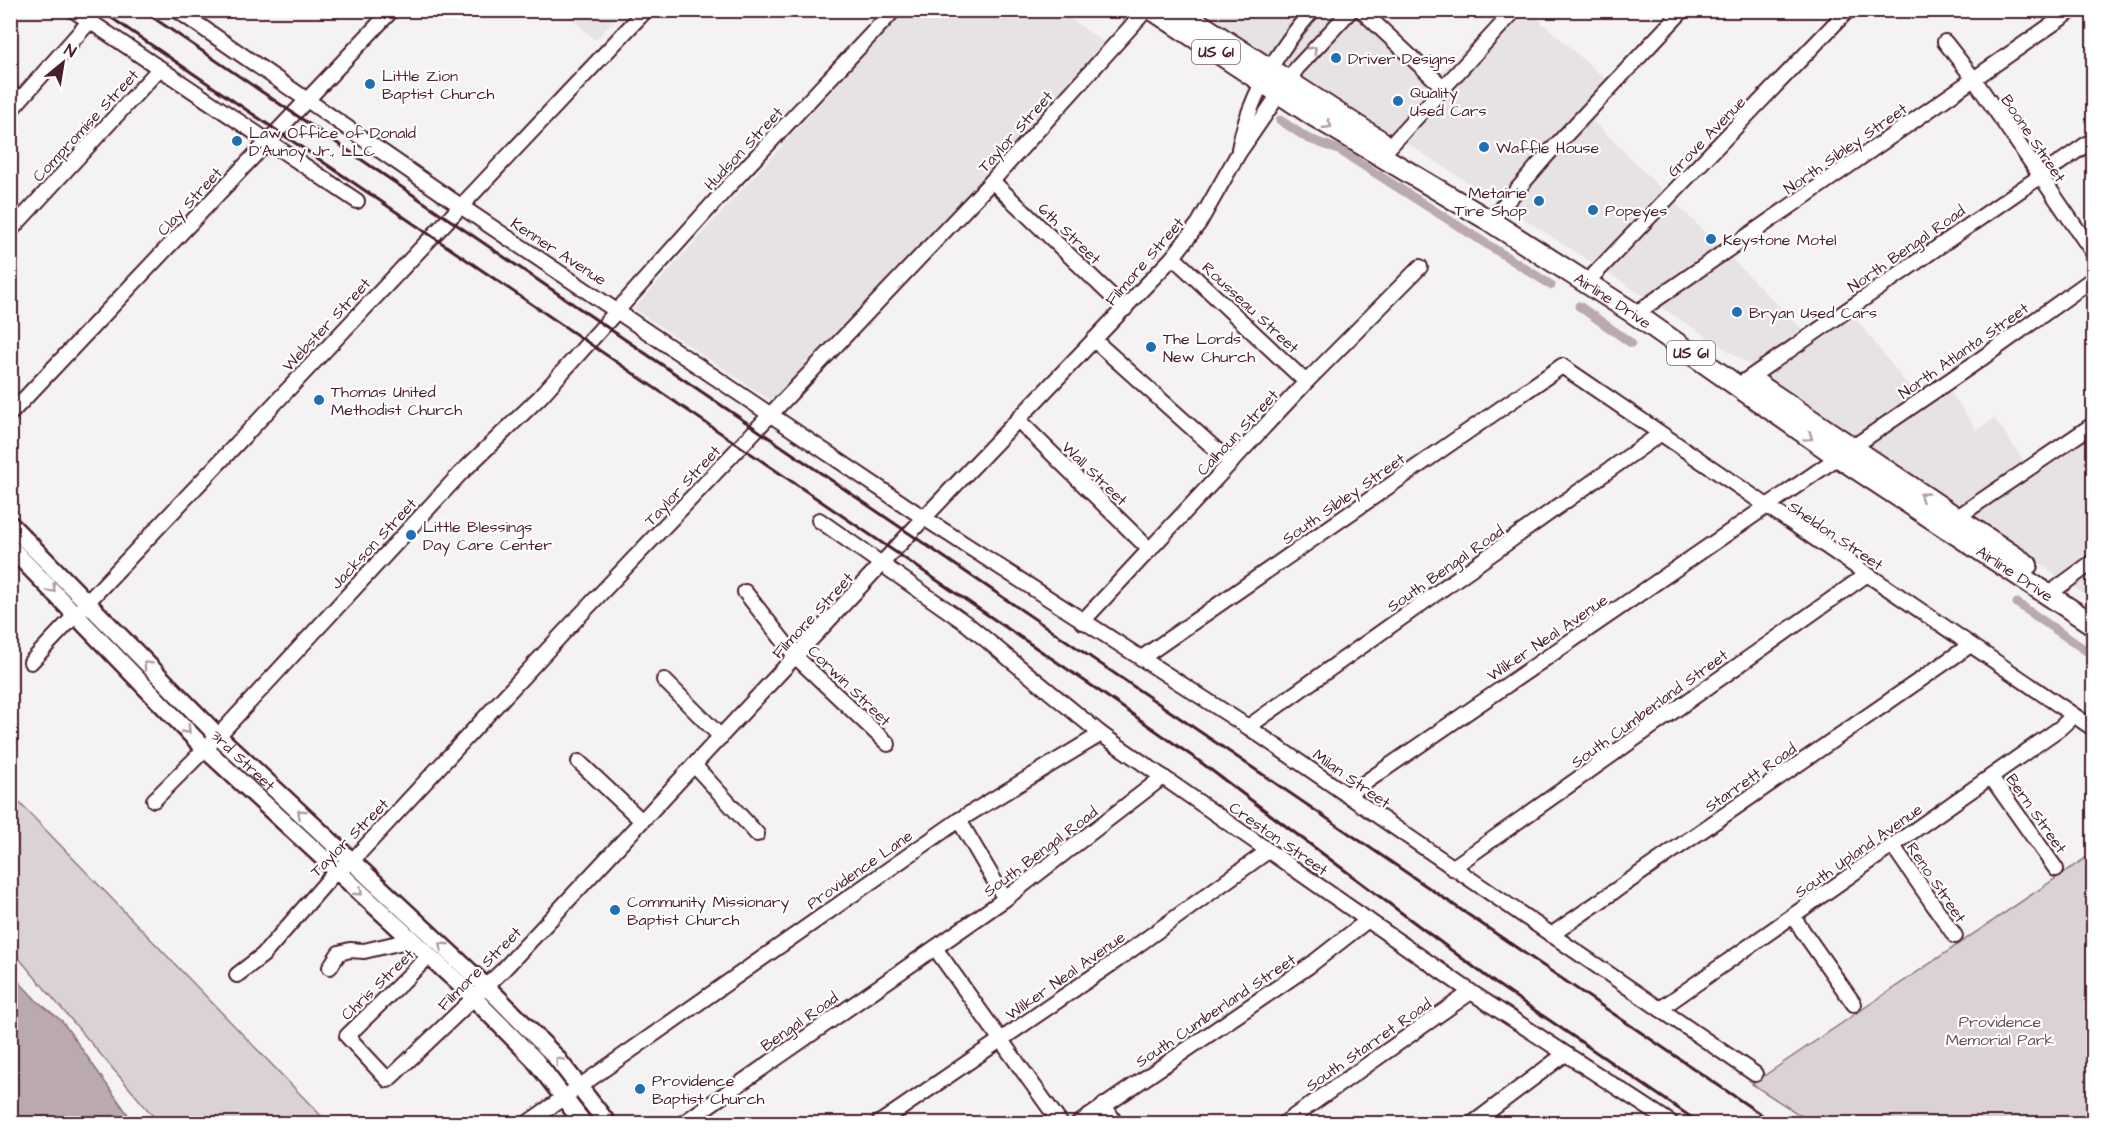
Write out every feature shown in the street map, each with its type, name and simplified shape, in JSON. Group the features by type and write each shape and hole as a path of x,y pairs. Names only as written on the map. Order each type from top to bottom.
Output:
{"highway":[{"name":"Airline Drive","path":"1154,10 1265,76 1590,278 1949,523 2054,590 2094,611"},
{"name":"Airline Drive","path":"1179,10 1265,76"},
{"name":"Airline Drive","path":"2054,590 2094,625"}],"main road":[{"name":"3rd Street","path":"10,524 204,748 473,998 534,1059 584,1124"},
{"name":"3rd Street","path":"10,547 82,609 486,986 555,1056 608,1124"}],"street":[{"path":"73,10 357,201"},
{"name":"Kenner Avenue","path":"177,10 462,207 924,518"},
{"name":"Clay Street","path":"10,414 392,10"},
{"name":"Webster Street","path":"31,662 646,10"},
{"name":"Hudson Street","path":"618,310 726,189 894,10"},
{"name":"Taylor Street","path":"237,975 263,955 336,871 352,861 567,629 992,181 1146,10"},
{"name":"Filmore Street","path":"1238,154 1247,115 1265,76 1313,10"},
{"name":"Filmore Street","path":"388,1080 486,986 924,518 1173,257 1209,208 1238,154 1306,56 1351,10"},
{"path":"1361,10 1443,87"},
{"path":"1385,151 1515,10"},
{"path":"1493,217 1683,10"},
{"name":"Grove Avenue","path":"1590,278 1848,10"},
{"name":"North Sibley Street","path":"1640,310 2073,10"},
{"path":"10,111 89,22"},
{"name":"Boone Street","path":"1945,42 1974,79 2094,254"},
{"name":"Compromise Street","path":"10,231 160,68"},
{"name":"North Bengal Road","path":"1743,382 2094,139"},
{"name":"6th Street","path":"992,181 1125,309"},
{"name":"Rousseau Street","path":"1173,257 1306,382"},
{"name":"Calhoun Street","path":"1082,622 1306,382 1420,267"},
{"name":"North Atlanta Street","path":"1765,507 2094,278"},
{"name":"Jackson Street","path":"154,800 218,736 451,483 540,397 618,310"},
{"path":"1094,340 1231,463"},
{"name":"Sheldon Street","path":"1562,366 1968,646 2094,729"},
{"name":"South Sibley Street","path":"1143,657 1562,366"},
{"name":"Wall Street","path":"1018,420 1150,550"},
{"path":"1949,523 2094,424"},
{"name":"South Bengal Road","path":"1248,727 1660,434"},
{"name":"Wilker Neal Avenue","path":"1347,795 1765,507"},
{"name":"Milan Street","path":"924,518 1082,622 1143,657 1248,727 1755,1074"},
{"name":"Creston Street","path":"819,520 967,624 1101,734 1471,992 1669,1123"},
{"path":"2054,590 2094,561"},
{"name":"South Cumberland Street","path":"1452,868 1681,703 1866,575"},
{"name":"Corwin Street","path":"745,592 796,657 888,744"},
{"name":"Starrett Road","path":"1551,935 1968,646"},
{"path":"664,680 721,737"},
{"name":"South Upland Avenue","path":"1660,1009 1991,777 2060,728 2073,716"},
{"name":"Providence Lane","path":"525,1124 959,820 1101,734"},
{"path":"579,762 642,821"},
{"path":"694,765 756,834"},
{"name":"South Bengal Road","path":"935,948 1005,899 1163,777"},
{"name":"Bern Street","path":"1991,777 2056,869"},
{"path":"959,820 1005,899"},
{"name":"Reno Street","path":"1893,846 1954,936"},
{"name":"Wilker Neal Avenue","path":"878,1124 1117,960 1268,851"},
{"path":"1793,916 1854,1004"},
{"name":"South Cumberland Street","path":"1078,1124 1309,966 1368,920"},
{"path":"330,967 339,953 351,950 364,951 411,940"},
{"path":"935,948 1061,1124"},
{"name":"Bengal Road","path":"682,1124 797,1041 935,948"},
{"name":"Chris Street","path":"388,1080 347,1036 429,956"},
{"name":"South Starret Road","path":"1283,1124 1471,992"},
{"path":"1472,1124 1564,1054"},
{"path":"1104,1105 1116,1124"}],"shaded area":[{"path":"564,11 623,11 595,40"},
{"path":"904,11 1060,11 1109,46 775,403 634,309"},
{"path":"1202,11 1280,11 1288,18 1295,11 1372,11 1440,74 1504,11 1529,11 1613,86 1586,114 1803,330 1843,303 1915,394 1940,377 1977,430 1994,418 2025,462 2093,413 2093,600 1746,362"},
{"path":"11,973 36,1000 62,1021 134,1123 11,1123"}],"green space":[{"path":"11,794 328,1123 159,1123 11,949"},
{"name":"Providence Memorial Park","path":"2093,853 2093,1123 1812,1123 1752,1084"}],"waterway":[{"path":"1280,120 1307,138 1339,150 1551,285"},
{"path":"1579,306 1631,343"},
{"path":"2017,603 2094,656"}],"railway":[{"path":"100,10 1092,686 1199,761 1495,983 1701,1124"},
{"path":"142,10 1775,1124"}],"place":[{"name":"Driver Designs","path":"1336,58"},
{"name":"Little Zion Baptist Church","path":"370,84"},
{"name":"Quality Used Cars","path":"1398,101"},
{"name":"Law Office of Donald D'Aunoy Jr., LLC","path":"237,141"},
{"name":"Waffle House","path":"1484,147"},
{"name":"Metairie Tire Shop","path":"1539,201"},
{"name":"Popeyes","path":"1593,210"},
{"name":"Keystone Motel","path":"1711,239"},
{"name":"Bryan Used Cars","path":"1737,312"},
{"name":"The Lords New Church","path":"1151,347"},
{"name":"Thomas United Methodist Church","path":"319,400"},
{"name":"Little Blessings Day Care Center","path":"411,535"},
{"name":"Community Missionary Baptist Church","path":"615,910"},
{"name":"Providence Baptist Church","path":"640,1089"}]}
